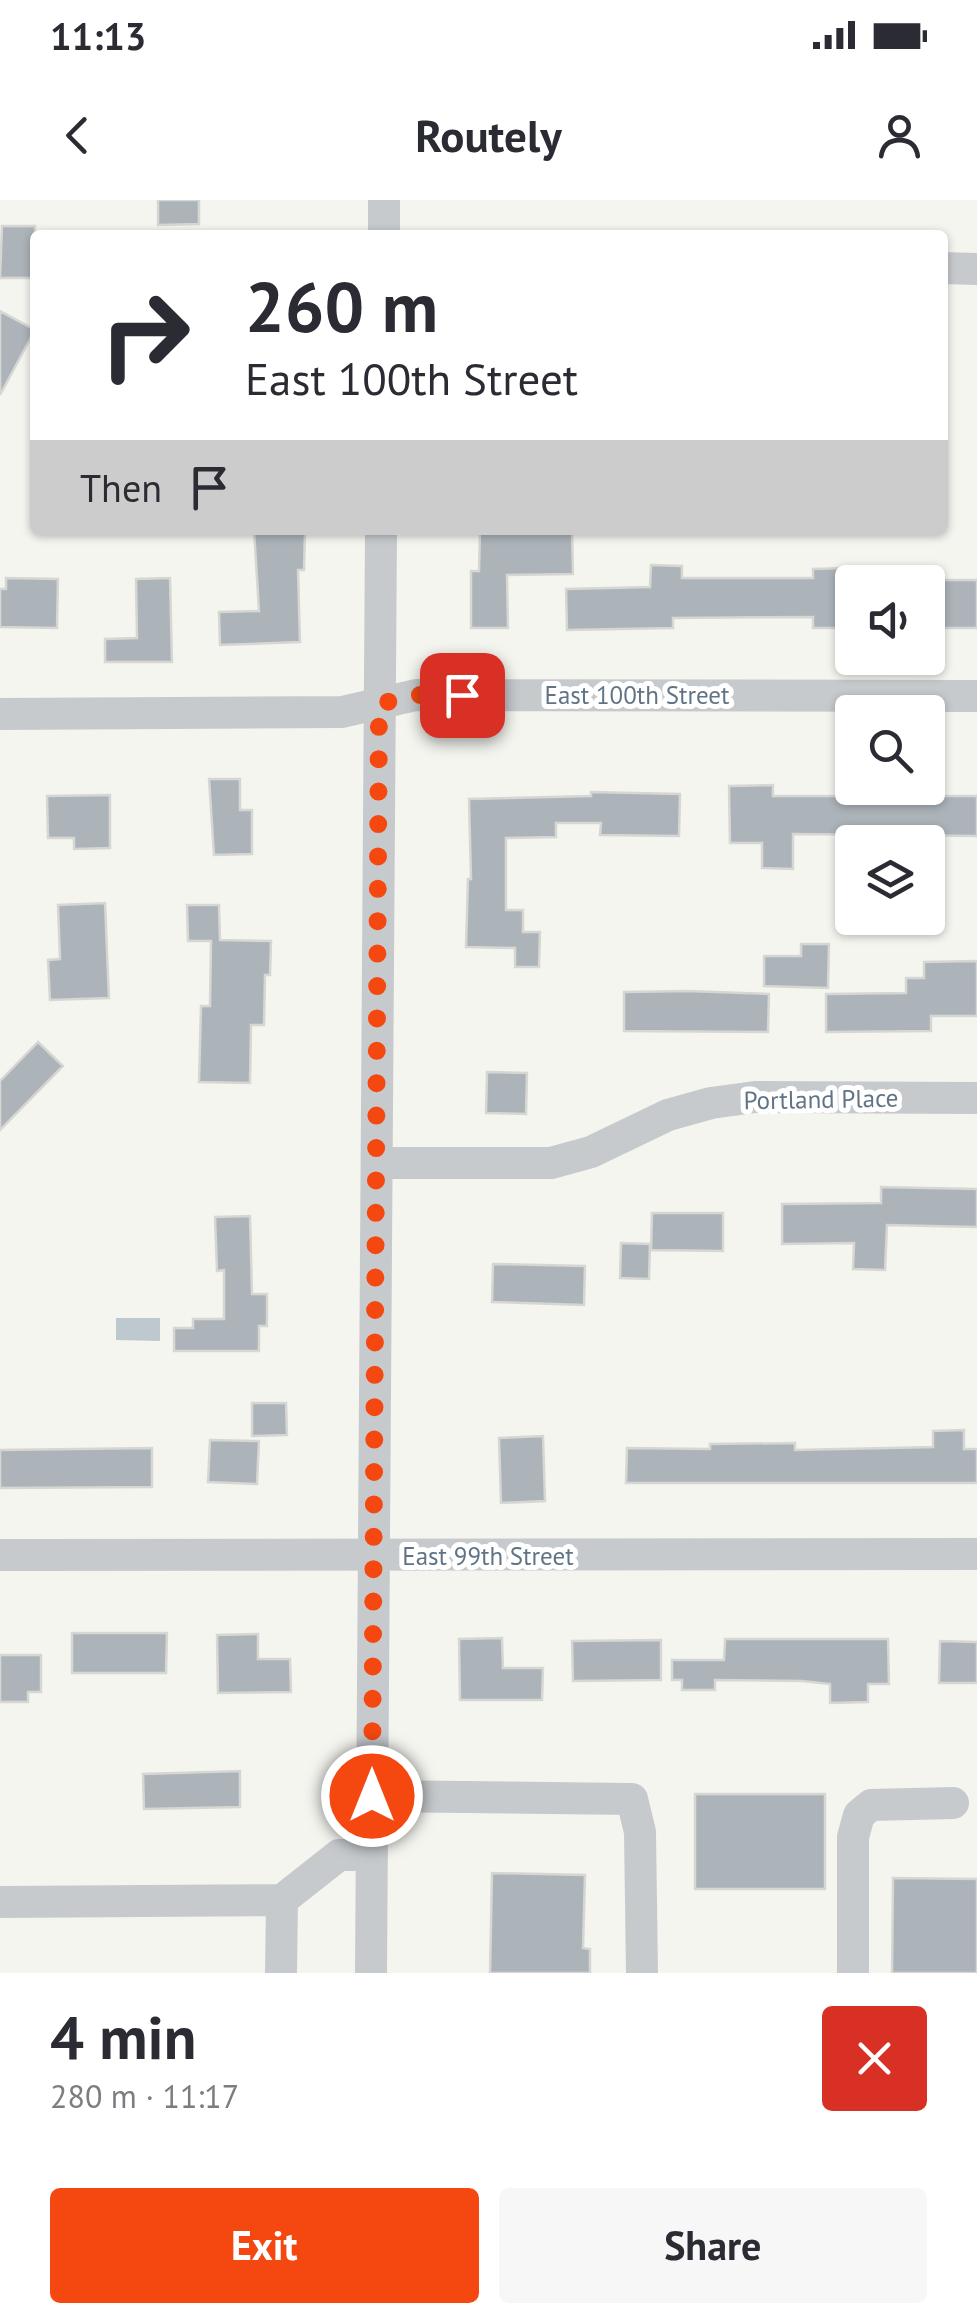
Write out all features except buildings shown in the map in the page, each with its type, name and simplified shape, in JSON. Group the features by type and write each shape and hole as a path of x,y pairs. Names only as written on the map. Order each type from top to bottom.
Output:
{"street":[{"path":"384,200 384,230"},
{"path":"948,268 977,268"},
{"path":"372,1973 381,535"},
{"name":"East 100th Street","path":"0,714 342,712 416,695 977,696"},
{"name":"Portland Place","path":"376,1163 551,1163 591,1152 668,1116 710,1103 755,1098 977,1098"},
{"name":"East 99th Street","path":"0,1555 977,1554"},
{"path":"372,1796 632,1799 640,1832 642,1973"},
{"path":"854,1973 854,1837 859,1815 871,1805 953,1803"},
{"path":"0,1902 282,1900 338,1855 372,1855"},
{"path":"281,1973 282,1900"}],"shaded area":[{"path":"116,1318 160,1318 160,1341 116,1340"}],"route":[{"path":"372,1796 379,704 416,695 462,695"}]}
